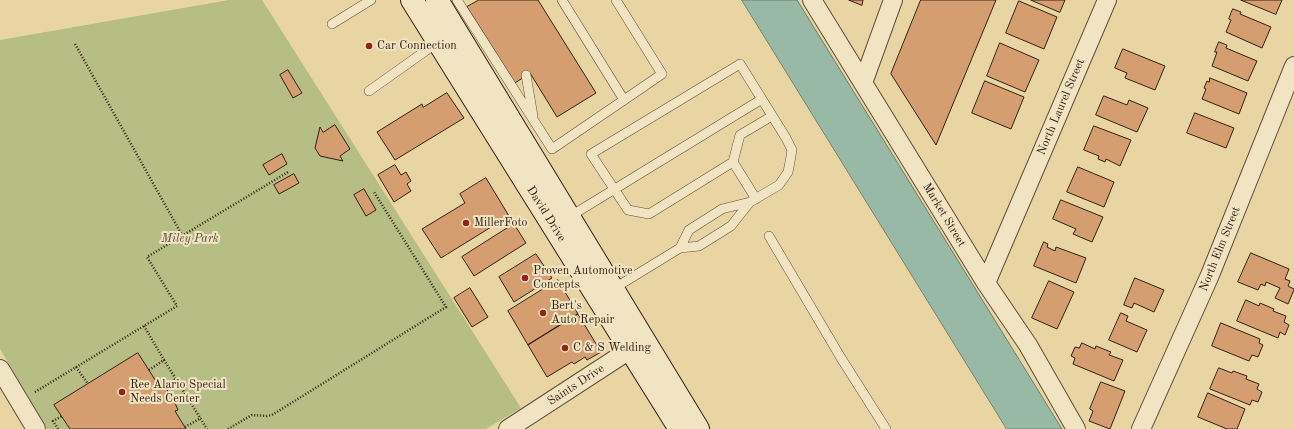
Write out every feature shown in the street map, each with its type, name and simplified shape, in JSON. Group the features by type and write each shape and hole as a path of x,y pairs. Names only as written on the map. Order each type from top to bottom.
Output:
{"main road":[{"name":"David Drive","path":"412,0 438,42 637,343 698,429"},
{"name":"David Drive","path":"437,0 544,155 569,217 613,289 637,343 680,429"}],"street":[{"name":"Market Street","path":"812,0 986,283 1028,345 1076,429"},
{"path":"863,83 893,0"},
{"name":"North Laurel Street","path":"986,283 1107,0"},
{"name":"North Elm Street","path":"1141,429 1210,275 1294,66"},
{"name":"Saints Drive","path":"508,429 637,343"},
{"path":"0,369 36,429"}],"lane":[{"path":"332,24 371,0"},
{"path":"457,0 533,119"},
{"path":"562,0 624,100"},
{"path":"526,76 533,119 544,155 662,74 616,0"},
{"path":"369,91 438,42"},
{"path":"613,289 680,248 699,246 731,226 753,201 778,185 788,172 792,150 740,64 591,154 628,210 649,214 733,162"},
{"path":"569,217 762,99"},
{"path":"753,201 733,162 740,135 772,116"},
{"path":"680,248 689,230 722,208 753,201"},
{"path":"769,236 841,358 886,429"}],"path":[{"path":"75,44 182,235"},
{"path":"35,392 177,306 147,257 288,172"},
{"path":"228,429 252,415 272,415 446,307 374,192"},
{"path":"144,326 207,429"},
{"path":"149,370 164,360"},
{"path":"76,367 88,384"},
{"path":"164,387 176,379"},
{"path":"58,429 53,421 62,416"},
{"path":"185,428 201,418"}],"green space":[{"name":"Miley Park","path":"229,0 262,0 521,408 486,429 47,429 0,349 0,40"}],"shaded area":[{"path":"742,0 797,0 1062,429 1007,429"}],"building":[{"path":"479,0 538,0 596,93 557,117 530,73 515,83 467,7"},
{"path":"849,0 863,0 862,5"},
{"path":"921,0 996,0 936,145 891,74"},
{"path":"1031,0 1065,0 1060,12"},
{"path":"1241,0 1282,0 1276,14"},
{"path":"1019,1 1057,17 1044,49 1006,33"},
{"path":"1233,9 1241,12 1240,14 1271,27 1262,48 1226,32 1231,20 1229,19"},
{"path":"1219,42 1227,45 1226,48 1257,61 1248,81 1212,66"},
{"path":"1000,43 1039,60 1025,92 987,76"},
{"path":"1123,49 1165,66 1155,90 1125,78 1127,73 1115,68"},
{"path":"288,70 302,93 293,98 280,75"},
{"path":"1210,78 1247,93 1239,114 1202,99 1206,89 1204,88 1207,81 1209,82"},
{"path":"985,81 1024,97 1011,129 972,113"},
{"path":"447,93 464,118 395,160 377,132 422,104 423,107"},
{"path":"1104,96 1127,105 1129,100 1148,108 1137,132 1096,115"},
{"path":"1195,113 1234,128 1226,148 1187,133"},
{"path":"335,125 350,149 340,156 343,161 320,156 315,148 320,127 323,132"},
{"path":"1094,126 1131,140 1120,166 1106,159 1105,162 1098,159 1099,156 1084,150"},
{"path":"282,154 287,164 269,175 263,165"},
{"path":"395,165 401,175 406,172 411,181 407,184 411,191 394,202 378,175"},
{"path":"1078,167 1114,182 1104,207 1067,192"},
{"path":"294,174 299,183 279,194 274,185"},
{"name":"MillerFoto","path":"486,178 509,216 441,258 422,229 465,203 460,194"},
{"path":"364,189 376,210 366,216 354,195"},
{"path":"1061,200 1103,217 1092,242 1073,234 1076,229 1053,219"},
{"path":"514,224 526,243 474,276 462,257"},
{"path":"1044,242 1048,244 1047,247 1055,251 1056,247 1086,258 1076,283 1034,266"},
{"path":"1251,253 1289,269 1285,279 1290,281 1288,286 1294,290 1288,304 1275,298 1280,288 1266,282 1265,286 1261,284 1258,290 1238,282"},
{"name":"Proven Automotive Concepts","path":"536,254 552,278 514,302 499,277"},
{"path":"1135,278 1164,290 1154,312 1134,303 1132,308 1124,305"},
{"name":"Bert's Auto Repair","path":"558,280 578,314 528,345 508,311"},
{"path":"1049,281 1074,292 1057,329 1032,318"},
{"path":"470,288 488,317 472,327 454,298"},
{"path":"1246,300 1259,306 1260,303 1274,309 1273,311 1286,316 1284,322 1289,325 1285,335 1280,332 1278,338 1237,321"},
{"path":"1121,313 1128,316 1126,321 1147,330 1137,352 1109,340"},
{"name":"C & S Welding","path":"578,314 601,352 587,360 585,357 574,364 572,362 547,377 528,345"},
{"path":"1221,323 1260,339 1259,343 1263,345 1258,357 1252,355 1249,361 1212,346"},
{"path":"1082,343 1095,349 1096,346 1111,352 1109,355 1123,360 1114,381 1073,364 1075,358 1071,356 1075,347 1079,348"},
{"name":"Ree Alario Special Needs Center","path":"138,353 159,386 162,384 172,396 178,410 175,411 186,429 70,429 54,405"},
{"path":"1219,368 1232,373 1233,371 1247,376 1246,379 1259,384 1257,389 1262,392 1258,402 1252,400 1250,405 1210,389"},
{"path":"1101,382 1125,391 1110,429 1089,421 1093,411 1090,409"},
{"path":"1208,393 1245,409 1237,429 1227,429 1198,417"}],"place":[{"name":"Car Connection","path":"369,46"},
{"name":"MillerFoto","path":"466,223"},
{"name":"Proven Automotive Concepts","path":"525,278"},
{"name":"Bert's Auto Repair","path":"543,313"},
{"name":"C & S Welding","path":"565,348"},
{"name":"Ree Alario Special Needs Center","path":"122,392"}]}
